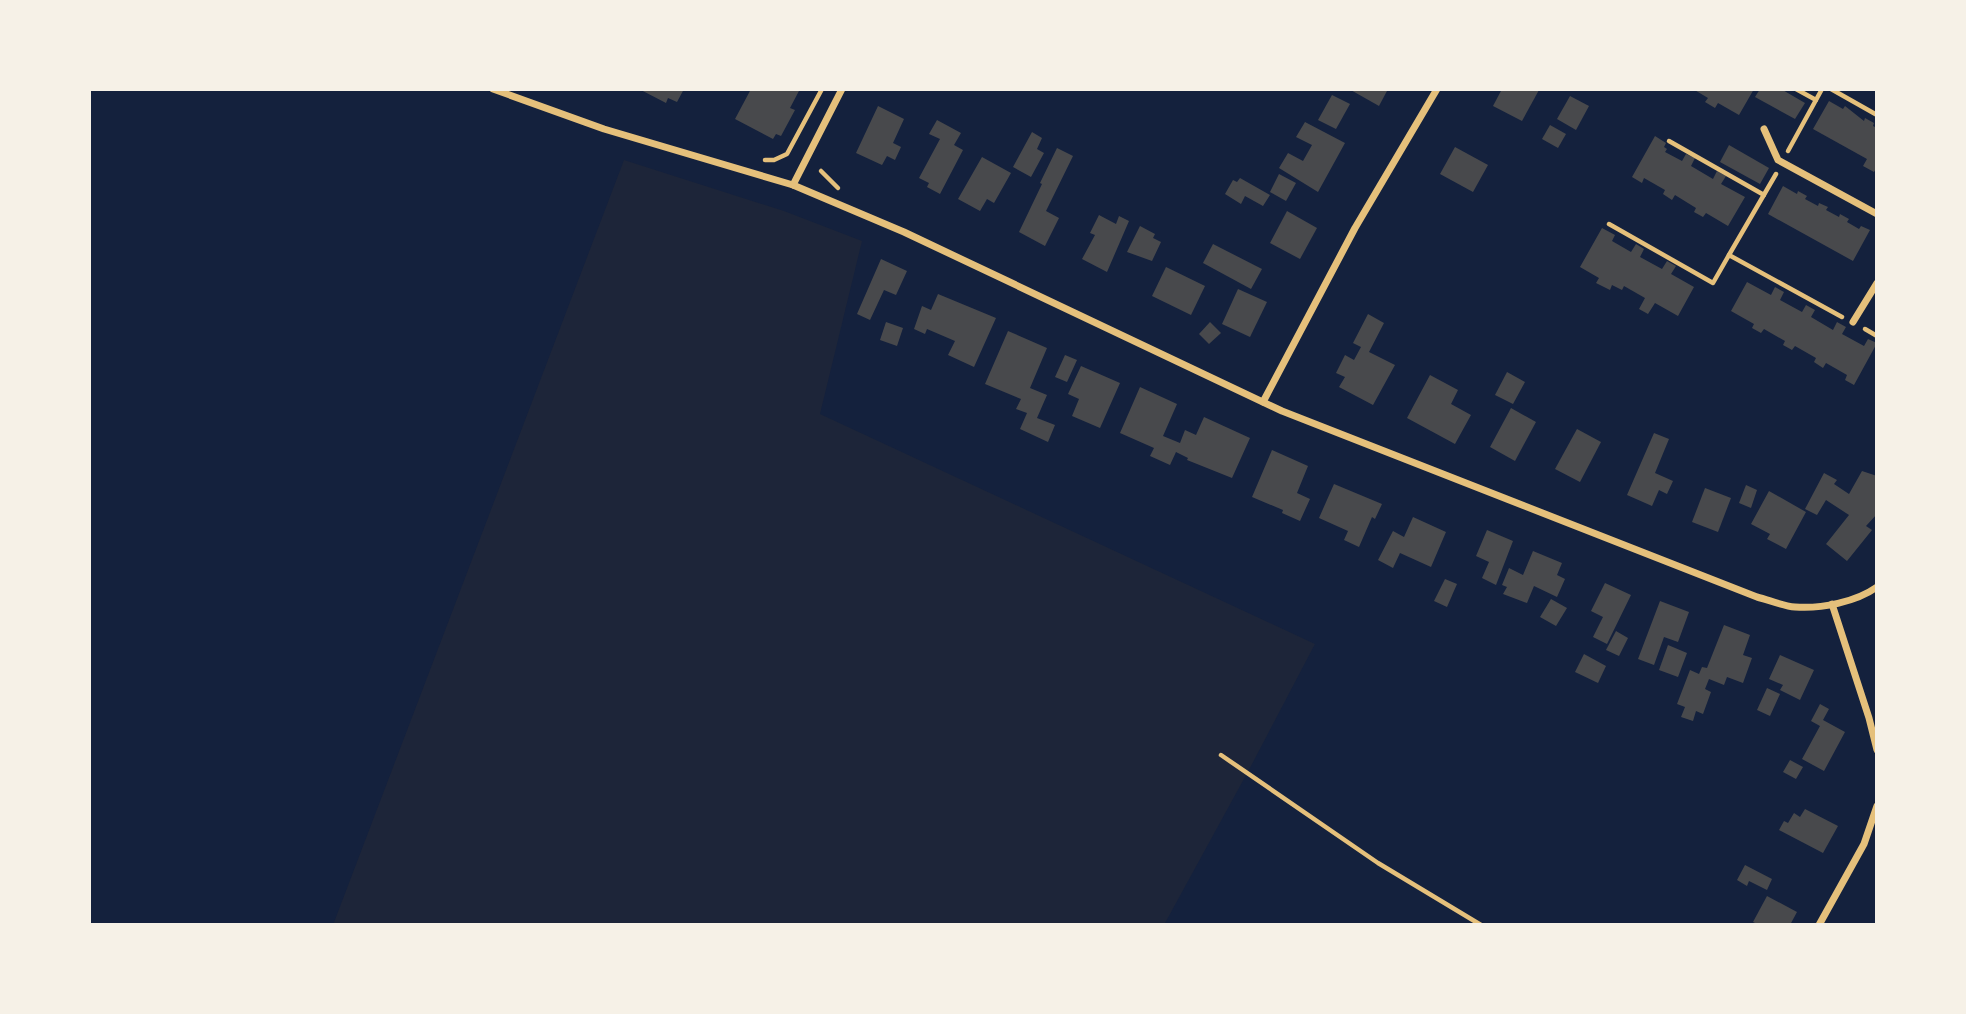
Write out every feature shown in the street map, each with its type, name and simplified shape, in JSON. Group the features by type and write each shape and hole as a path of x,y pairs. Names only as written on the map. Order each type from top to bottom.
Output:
{"street":[{"path":"493,89 604,129 793,185 904,232 1262,402 1757,597 1795,607 1832,604 1867,594 1877,587"},
{"path":"793,185 842,89"},
{"path":"1262,402 1355,228 1437,89"},
{"path":"1764,129 1778,160 1877,214"},
{"path":"1853,322 1877,283"},
{"path":"1832,604 1877,750"},
{"path":"1819,925 1864,844 1877,806"}],"path":[{"path":"787,154 822,89"},
{"path":"1796,89 1816,100"},
{"path":"1831,89 1877,116"},
{"path":"1669,141 1764,195"},
{"path":"1609,224 1713,283 1729,255 1853,322"},
{"path":"1221,755 1378,863 1481,925"}],"shaded area":[{"path":"624,160 784,211 862,241 820,414 1315,644 1164,925 333,925"}],"building":[{"path":"639,89 684,89 677,102 668,98 666,103"},
{"path":"751,89 800,89 790,108 795,110 781,136 776,134 773,139 735,119"},
{"path":"1349,89 1388,89 1379,106"},
{"path":"1502,89 1539,90 1522,121 1493,106"},
{"path":"1693,89 1754,89 1739,115 1718,103 1715,108 1705,102 1708,98"},
{"path":"1760,89 1781,89 1805,103 1795,119 1755,97"},
{"path":"1332,95 1350,104 1336,129 1318,120"},
{"path":"1570,96 1589,106 1576,130 1557,119"},
{"path":"1829,101 1843,109 1845,106 1864,121 1865,118 1874,123 1873,126 1877,128 1877,167 1874,172 1863,166 1867,159 1813,129"},
{"path":"878,106 904,119 893,143 901,147 895,160 887,156 882,165 856,153"},
{"path":"937,120 961,133 954,145 963,150 940,194 927,187 929,183 919,178 940,139 929,134"},
{"path":"1305,122 1345,143 1318,192 1279,168 1288,153 1303,161 1312,145 1296,137"},
{"path":"1550,125 1566,134 1558,148 1542,139"},
{"path":"1032,132 1042,138 1037,149 1044,153 1031,177 1013,167"},
{"path":"1655,136 1666,143 1665,152 1682,161 1686,154 1695,158 1691,166 1713,179 1717,171 1726,176 1721,184 1745,197 1728,226 1706,213 1703,217 1694,212 1696,208 1675,195 1672,200 1663,194 1665,190 1644,178 1642,183 1632,177"},
{"path":"1729,145 1769,168 1760,184 1720,162"},
{"path":"1455,147 1488,165 1473,192 1440,174"},
{"path":"1057,148 1073,156 1046,211 1059,218 1045,246 1019,232"},
{"path":"982,157 1011,173 994,203 987,199 980,211 958,199"},
{"path":"1279,174 1296,183 1286,201 1270,192"},
{"path":"1240,178 1270,195 1263,206 1245,196 1241,204 1225,194 1233,180 1237,182"},
{"path":"1783,186 1807,196 1805,199 1818,206 1819,203 1828,207 1826,210 1849,219 1847,222 1859,229 1861,226 1870,230 1853,261 1768,214"},
{"path":"1287,211 1317,228 1300,259 1270,243"},
{"path":"1099,215 1116,224 1119,216 1129,221 1107,272 1082,259 1095,235 1090,233"},
{"path":"1140,226 1155,234 1153,238 1161,242 1152,261 1127,252"},
{"path":"1602,228 1615,235 1612,241 1631,252 1636,244 1644,249 1640,257 1662,269 1667,261 1676,266 1671,274 1694,287 1678,316 1655,303 1648,314 1639,309 1645,298 1624,286 1622,290 1612,285 1610,290 1596,283 1599,278 1580,267"},
{"path":"1213,244 1262,269 1251,289 1203,263"},
{"path":"881,259 907,271 896,295 884,290 870,320 857,314"},
{"path":"1166,267 1205,286 1191,315 1152,296"},
{"path":"1747,282 1771,295 1775,287 1784,292 1780,300 1802,312 1806,305 1815,310 1811,317 1833,330 1837,322 1846,327 1842,334 1864,346 1868,339 1877,343 1854,385 1845,380 1847,375 1826,363 1823,368 1814,362 1816,358 1795,346 1792,350 1783,345 1785,341 1764,329 1761,333 1752,328 1754,324 1731,311"},
{"path":"1238,289 1267,302 1250,337 1222,324"},
{"path":"938,294 996,318 974,367 948,355 955,341 927,329 925,334 914,329 922,306 931,310"},
{"path":"1368,314 1384,323 1369,352 1395,365 1373,405 1339,387 1345,377 1336,373 1345,355 1354,360 1361,347 1353,343"},
{"path":"886,322 903,328 897,346 880,340"},
{"path":"1210,322 1221,333 1209,344 1199,334"},
{"path":"1008,331 1047,348 1030,388 1047,395 1037,418 1055,425 1048,442 1020,429 1027,413 1016,409 1021,399 985,384"},
{"path":"1065,355 1077,360 1067,382 1055,377"},
{"path":"1081,366 1120,383 1100,428 1072,416 1079,399 1068,394"},
{"path":"1507,372 1525,382 1513,404 1495,395"},
{"path":"1430,375 1458,390 1451,404 1471,415 1455,444 1407,418"},
{"path":"1140,387 1177,404 1163,436 1180,443 1185,430 1196,435 1204,417 1250,438 1232,478 1187,460 1188,458 1176,452 1170,465 1150,456 1154,448 1120,433"},
{"path":"1511,408 1536,422 1515,461 1490,447"},
{"path":"1577,429 1601,442 1580,482 1555,469"},
{"path":"1654,433 1669,439 1655,473 1673,481 1667,494 1659,490 1652,506 1627,495"},
{"path":"1272,450 1308,466 1297,493 1310,499 1300,521 1282,513 1283,510 1252,497"},
{"path":"1862,471 1877,476 1877,514 1866,526 1872,530 1847,561 1826,544 1849,515 1826,500 1817,515 1805,509 1824,473 1837,480 1834,484 1849,494"},
{"path":"1334,484 1382,504 1375,519 1372,517 1359,547 1344,540 1348,531 1319,518"},
{"path":"1746,485 1757,490 1751,508 1739,503"},
{"path":"1705,488 1731,498 1718,532 1692,522"},
{"path":"1769,491 1806,512 1786,549 1767,539 1770,534 1751,524"},
{"path":"1413,517 1446,532 1431,567 1400,553 1393,568 1378,560 1393,531 1404,537"},
{"path":"1487,530 1513,541 1496,585 1482,578 1489,562 1476,556"},
{"path":"1533,551 1562,563 1557,575 1565,579 1557,597 1534,586 1527,603 1503,594 1507,587 1502,585 1509,568 1523,575"},
{"path":"1445,579 1457,584 1447,607 1434,601"},
{"path":"1605,583 1631,595 1607,644 1593,637 1603,617 1591,611"},
{"path":"1551,599 1567,608 1556,626 1540,617"},
{"path":"1660,601 1689,612 1678,642 1664,637 1654,665 1638,659"},
{"path":"1724,625 1750,635 1743,655 1752,658 1743,683 1727,677 1724,685 1709,679 1705,689 1711,692 1703,714 1696,711 1693,721 1681,717 1685,707 1677,704 1690,670 1699,674 1702,667 1707,668"},
{"path":"1616,631 1628,638 1619,656 1606,650"},
{"path":"1668,645 1687,653 1678,677 1659,670"},
{"path":"1584,654 1606,666 1598,683 1575,672"},
{"path":"1780,655 1814,670 1800,700 1780,690 1783,685 1769,679"},
{"path":"1767,688 1780,694 1770,716 1757,710"},
{"path":"1820,704 1829,709 1823,720 1845,732 1824,771 1802,759 1820,726 1811,721"},
{"path":"1790,760 1803,767 1796,779 1783,772"},
{"path":"1805,809 1838,826 1823,853 1779,830 1784,821 1788,823 1794,813 1800,817"},
{"path":"1745,865 1772,879 1767,890 1749,881 1747,886 1737,880"},
{"path":"1767,896 1797,912 1790,925 1759,925 1753,922"}]}
